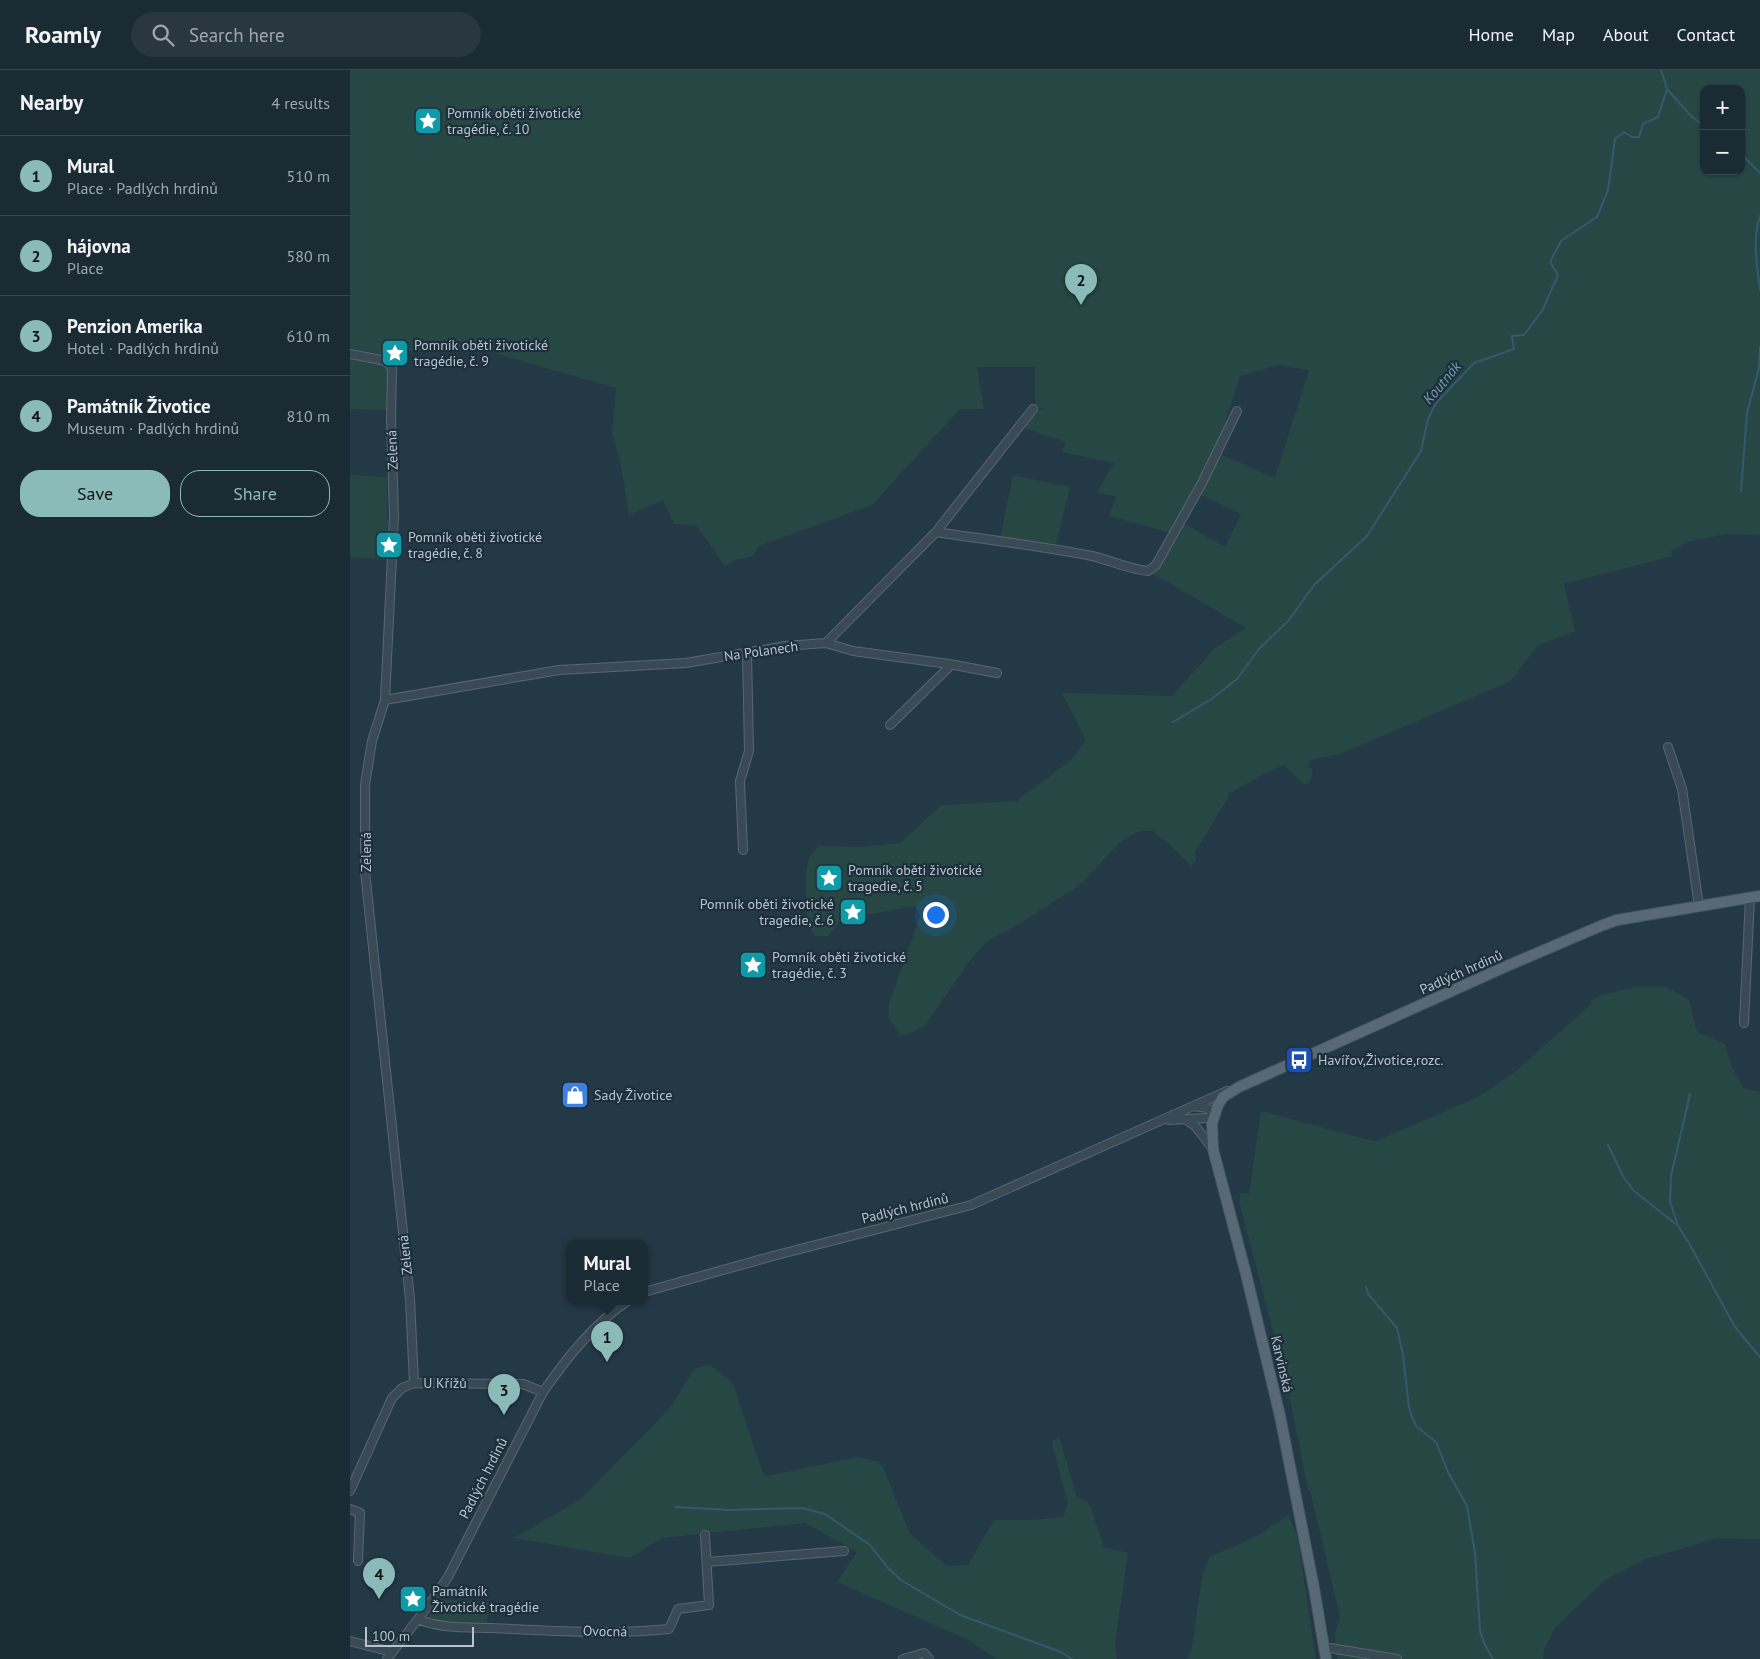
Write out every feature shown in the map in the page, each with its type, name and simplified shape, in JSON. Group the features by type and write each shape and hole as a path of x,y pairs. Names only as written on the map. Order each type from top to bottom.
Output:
{"main road":[{"name":"Padlých hrdinů","path":"1239,1087 1507,966 1603,925 1617,920 1755,896"},
{"name":"Karvinská","path":"1239,1087 1223,1097 1218,1105 1212,1133 1213,1149 1246,1274 1280,1416 1326,1659"}],"street":[{"name":"Zelená","path":"350,354 386,361 392,368 391,412 394,516 386,700 372,741 366,785 365,870 410,1299 414,1383"},
{"path":"997,673 949,664 853,651 826,643 936,532 1033,409"},
{"path":"936,532 1093,556 1120,563 1140,571 1148,571 1156,565 1202,484 1237,411"},
{"name":"Na Polanech","path":"386,700 559,670 686,663 785,646 826,643"},
{"path":"743,850 740,782 749,751 746,652"},
{"path":"890,725 948,668 949,664"},
{"path":"1668,747 1682,789 1698,906"},
{"name":"Padlých hrdinů","path":"1744,1023 1755,896"},
{"name":"Padlých hrdinů","path":"648,1291 773,1256 971,1205 1239,1087"},
{"path":"1194,1106 1207,1108 1215,1115"},
{"name":"Padlých hrdinů","path":"1162,1121 1207,1118 1215,1115"},
{"path":"1184,1119 1195,1126 1213,1149"},
{"name":"Padlých hrdinů","path":"350,1640 389,1656 448,1577 543,1392 562,1366 590,1335 621,1305"},
{"name":"U Křížů","path":"350,1491 392,1398 402,1388 414,1383 523,1384 543,1392"},
{"path":"350,1509 360,1513 358,1561"},
{"name":"Ovocná","path":"418,1619 423,1622 456,1627 534,1630 645,1631 669,1629 678,1609 709,1605 705,1534"},
{"path":"707,1562 844,1551"},
{"path":"1324,1647 1397,1659"},
{"path":"903,1659 924,1653 929,1659"}],"green space":[{"path":"350,70 1760,70 1760,535 1726,534 1687,542 1671,551 1673,556 1564,584 1575,631 1537,646 1511,681 1340,754 1310,760 1308,767 1313,769 1313,772 1311,779 1304,784 1284,765 1228,794 1227,800 1195,852 1196,861 1191,866 1153,831 1140,831 1121,841 1081,884 1018,925 986,942 971,959 926,1024 913,1032 900,1036 889,1018 889,1003 920,917 918,909 914,906 841,920 828,936 815,936 807,925 806,872 809,857 819,846 860,847 900,843 941,805 1017,801 1071,760 1086,740 1062,693 1172,696 1215,648 1246,628 1150,572 1158,566 1185,524 1225,547 1241,514 1199,494 1220,454 1275,478 1309,370 1278,365 1240,376 1219,442 1172,533 1109,516 1116,497 1097,492 1114,463 1062,452 1065,442 1024,428 1038,410 1050,409 1035,408 1035,367 977,367 984,409 960,409 872,505 759,546 753,556 736,560 725,566 696,525 674,524 663,500 629,515 621,466 612,431 616,388 487,351 401,351 394,359 350,349"},
{"path":"350,358 385,363 390,368 389,410 350,409"},
{"path":"350,475 387,477 388,560 350,557"},
{"path":"1013,475 1070,487 1055,548 1000,539"},
{"path":"1635,987 1666,987 1689,1000 1697,1032 1725,1044 1731,1065 1743,1088 1760,1092 1760,1539 1717,1538 1643,1560 1604,1581 1555,1628 1544,1650 1543,1659 1337,1659 1335,1633 1340,1617 1310,1490 1308,1490 1287,1384 1239,1201 1241,1193 1249,1194 1261,1111 1375,1141 1478,1097 1515,1072 1590,1005 1591,1000 1602,995"},
{"path":"708,1365 733,1384 763,1473 767,1476 858,1457 879,1462 883,1467 910,1534 947,1566 968,1565 994,1520 1032,1520 1063,1517 1068,1504 1052,1442 1059,1436 1077,1498 1087,1501 1091,1508 1104,1547 1128,1553 1115,1644 1117,1659 997,1659 969,1640 837,1582 857,1552 805,1523 662,1538 629,1558 514,1538 581,1499 670,1408 694,1369"},
{"path":"1288,1515 1297,1535 1316,1659 1188,1659 1192,1648 1202,1576 1210,1556 1250,1539"},
{"path":"440,1599 490,1603 486,1627 428,1620 427,1618"}],"waterway":[{"name":"Koutnák","path":"1173,722 1213,698 1237,679 1259,649 1289,620 1314,585 1367,536 1421,451 1428,419 1436,403 1474,363 1514,349 1512,336 1524,335 1542,311 1558,275 1550,262 1561,241 1597,217 1608,190 1615,139 1624,132 1632,137 1639,137 1643,124 1658,117 1667,89 1661,70"},
{"path":"1667,89 1691,116 1700,123"},
{"path":"1745,158 1760,173"},
{"path":"1760,216 1756,234 1760,290"},
{"path":"1741,491 1747,413 1759,368 1760,347"},
{"path":"1690,1094 1671,1176 1670,1201 1678,1226 1735,1327 1760,1357"},
{"path":"1608,1145 1624,1178 1634,1191 1677,1225"},
{"path":"1366,1287 1368,1294 1397,1328 1403,1355 1409,1408 1416,1426 1436,1442 1448,1472 1467,1506 1475,1553 1480,1631 1493,1659"},
{"path":"675,1507 729,1510 802,1508 825,1514 870,1545 888,1568 901,1580 960,1615 1061,1652 1072,1659"}],"place":[{"name":"Pomník oběti životické tragédie, č. 10","path":"428,121"},
{"name":"hájovna","path":"1081,305"},
{"name":"Pomník oběti životické tragédie, č. 9","path":"395,353"},
{"name":"Pomník oběti životické tragédie, č. 8","path":"389,545"},
{"name":"Pomník oběti životické tragedie, č. 5","path":"829,878"},
{"name":"Pomník oběti životické tragedie, č. 6","path":"853,912"},
{"name":"Pomník oběti životické tragédie, č. 3","path":"753,965"},
{"name":"Havířov,Životice,rozc.","path":"1299,1060"},
{"name":"Sady Životice","path":"575,1095"},
{"name":"Mural","path":"607,1362"},
{"name":"Penzion Amerika","path":"504,1415"},
{"name":"Památník Životice","path":"379,1599"},
{"name":"Památník Životické tragédie","path":"413,1599"}]}
